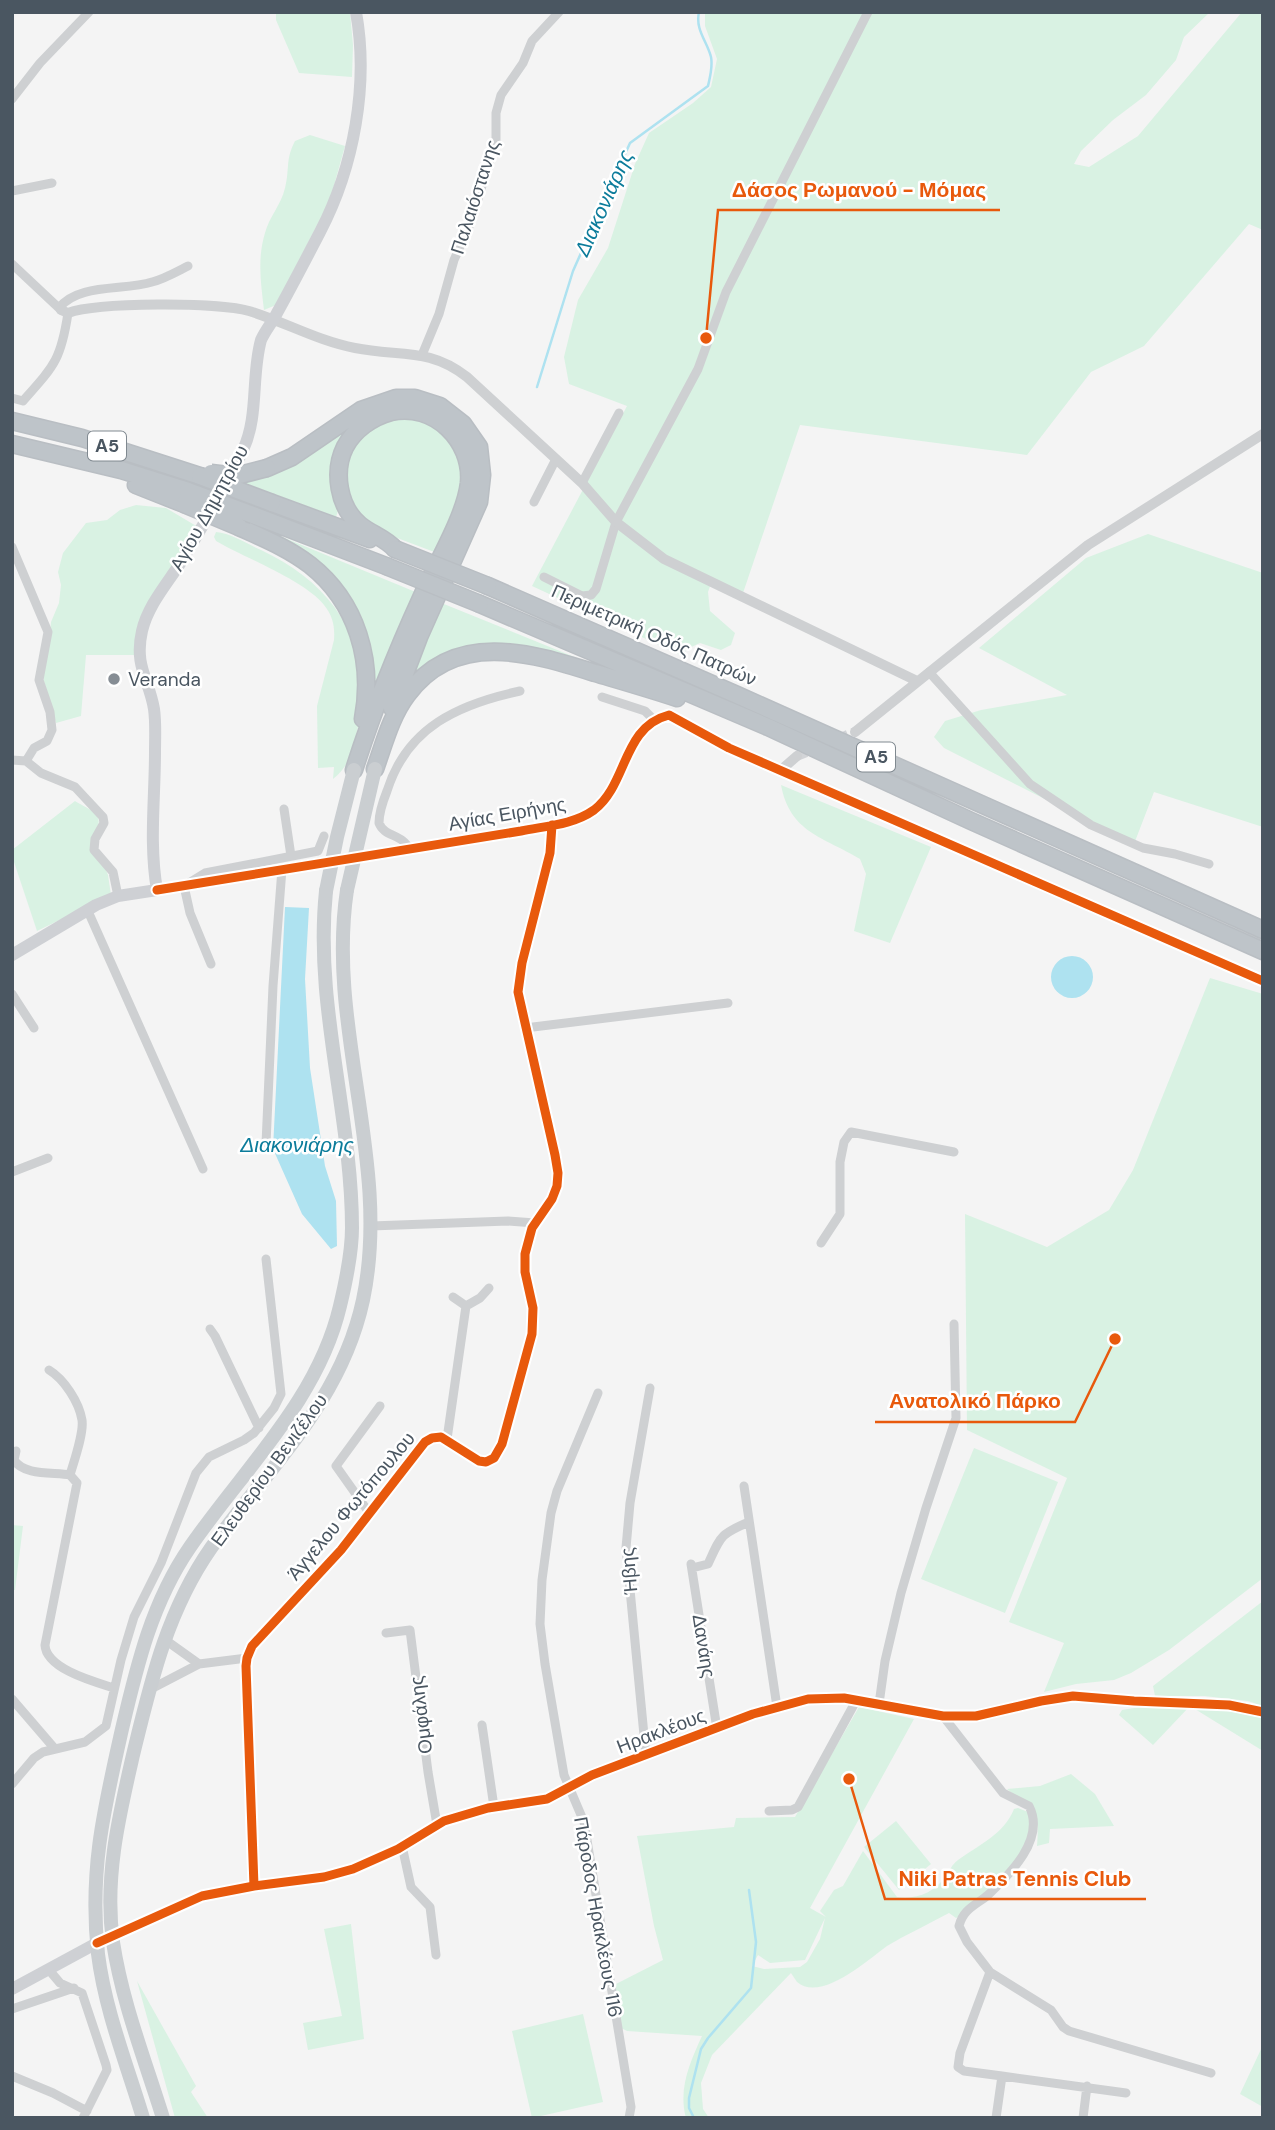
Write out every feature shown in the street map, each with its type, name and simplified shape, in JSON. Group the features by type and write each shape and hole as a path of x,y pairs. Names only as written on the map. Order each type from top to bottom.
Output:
{"highway":[{"path":"202,474 236,476 267,468 292,457 361,410 396,398 415,398 440,406 463,424 479,447 482,475 479,502 398,689 375,769"},
{"path":"354,770 384,681 457,521 468,485 468,459 458,439 441,423 412,411 392,412 369,422 350,438 339,463 339,484 349,512 360,525 386,540 395,549"},
{"name":"Α5","path":"12,421 82,438 202,474"},
{"name":"Περιμετρική Οδός Πατρών","path":"12,444 121,470 186,498 253,515 480,604 768,727 1263,951"},
{"name":"Περιμετρική Οδός Πατρών","path":"202,474 488,586 1263,930"},
{"path":"186,498 239,527 278,544 309,564 338,594 354,620 364,653 367,684 354,770"},
{"path":"375,769 398,710 418,682 441,665 464,655 502,650 538,655 695,705 971,821"}],"main road":[{"name":"Αγίου Δημητρίου","path":"157,890 152,844 156,773 155,727 153,705 141,666 143,629 151,609 202,526 244,447 253,411 258,355 267,327 273,321 329,214 341,180 352,138 359,93 361,65 356,12"},
{"name":"Ελευθερίου Βενιζέλου","path":"163,2118 123,1990 113,1937 111,1887 115,1843 149,1690 164,1639 184,1592 206,1556 291,1447 328,1391 360,1312 368,1269 371,1226 369,1175 344,995 342,952 347,890 375,769"},
{"name":"Ελευθερίου Βενιζέλου","path":"143,2118 106,1991 97,1943 96,1857 123,1725 144,1641 166,1588 189,1548 277,1433 304,1392 324,1352 340,1310 348,1272 352,1219 351,1180 326,995 324,930 326,891 354,770"},
{"path":"12,955 87,909 118,896 157,890"},
{"name":"Ηρακλέους","path":"12,1989 97,1943"}],"street":[{"path":"12,99 40,63 89,12"},
{"name":"Παλαιόστανης","path":"422,355 439,314 454,260 471,222 496,140 496,113 501,95 523,64 532,41 559,12"},
{"path":"544,577 582,596 591,595 596,589 616,522 698,369 726,292 867,12"},
{"path":"12,191 52,183"},
{"path":"12,264 63,311"},
{"path":"12,398 23,401 55,365 64,340 63,311 66,299 93,291 152,283 187,267"},
{"path":"63,311 93,307 246,310 356,348 422,355 446,363 467,377 582,483 616,522 664,559 917,681"},
{"path":"582,483 619,413"},
{"path":"855,732 1088,545 1263,434"},
{"path":"534,502 556,459"},
{"path":"12,547 48,632 39,680 50,712 52,730 47,741 34,748 26,761"},
{"path":"929,672 1030,784 1091,825 1143,848 1209,864"},
{"path":"409,849 405,842 383,830 379,822 386,792 399,759 413,742 444,717 476,702 520,691"},
{"path":"602,697 645,711 655,721 671,715 722,744 1263,981"},
{"name":"Αγίας Ειρήνης","path":"365,856 576,819 597,807 613,785 636,737 655,721"},
{"path":"781,770 797,756"},
{"path":"12,760 26,761 41,774 75,787 100,813 104,823 95,839 94,850 113,872 118,896"},
{"path":"284,809 291,856"},
{"name":"Άγγελου Φωτόπουλου","path":"247,1658 252,1646 341,1550 425,1442 436,1437 447,1439 482,1462 494,1458 501,1448 533,1327 533,1308 524,1261 527,1240 534,1223 555,1193 558,1173 518,998 519,979 550,853 552,825"},
{"path":"184,886 205,873 318,850 324,836"},
{"path":"157,890 323,862"},
{"path":"266,1144 273,986 282,869"},
{"path":"184,886 190,914 211,964"},
{"path":"87,909 203,1169"},
{"path":"12,993 34,1028"},
{"path":"525,1028 728,1003"},
{"path":"821,1243 840,1214 840,1162 844,1142 851,1132 954,1152"},
{"path":"12,1172 47,1158"},
{"path":"371,1226 508,1221 534,1223"},
{"path":"106,1726 134,1617 160,1563 196,1473 209,1457 244,1440 259,1428 274,1408 282,1391 274,1347 266,1259"},
{"path":"467,1306 481,1298 489,1288"},
{"path":"453,1297 467,1306"},
{"path":"447,1439 467,1306"},
{"path":"879,1704 901,1593 956,1418 954,1324"},
{"path":"210,1329 259,1428"},
{"path":"49,1370 60,1376 82,1419 71,1475"},
{"name":"Ήβης","path":"646,1756 626,1548 630,1503 650,1388"},
{"name":"Πάροδος Ηρακλέους 116","path":"598,1393 557,1491 551,1513 542,1580 542,1642 565,1775 584,1822 631,2103 629,2118"},
{"path":"370,1514 336,1466 380,1406"},
{"path":"16,1451 15,1462 22,1468 71,1475 76,1480 77,1491 45,1650 66,1669 86,1680 114,1688"},
{"path":"744,1486 777,1707"},
{"name":"Δανάης","path":"717,1729 691,1566 708,1564 721,1537 727,1531 749,1522"},
{"name":"Ομφάλης","path":"386,1633 410,1630 437,1825"},
{"path":"164,1639 200,1664"},
{"path":"149,1690 200,1664 247,1658 254,1886"},
{"name":"Ηρακλέους","path":"97,1943 160,1917 193,1899 254,1886 337,1874 371,1862 437,1825 471,1812 541,1801 592,1775 777,1707 817,1698 857,1699 943,1716 976,1716 1073,1696 1134,1702 1229,1705 1263,1712"},
{"path":"12,1699 55,1749"},
{"path":"769,1811 792,1810 798,1807 857,1699"},
{"path":"943,1716 1003,1793 1029,1806 1033,1817 1033,1833 1024,1853 997,1886 964,1912 960,1922 962,1935 990,1972 1051,2010 1069,2031 1211,2073"},
{"path":"12,1784 34,1758 55,1749 85,1742 106,1726 123,1725"},
{"path":"482,1725 494,1807"},
{"path":"402,1846 411,1887 430,1907 436,1955"},
{"path":"12,2076 53,2093 85,2114 107,2070 82,1993 60,1983 49,1970"},
{"path":"990,1972 958,2067 964,2071 1126,2093"},
{"path":"12,2009 74,1988"},
{"path":"996,2118 1002,2076"},
{"path":"1083,2118 1087,2087"}],"green space":[{"path":"276,12 350,12 352,77 299,73 276,20"},
{"path":"705,12 1210,12 1184,37 1176,60 1146,95 1113,120 1081,151 1074,164 1089,167 1138,136 1242,12 1263,12 1263,230 1249,224 1144,346 1091,372 1027,455 800,425 743,593 713,578 708,592 710,611 735,633 731,645 721,650 700,643 685,650 687,658 532,586 627,406 569,384 564,357 578,300 608,248 635,164 649,133 693,103 711,87 717,59 705,26"},
{"path":"310,135 345,146 330,200 276,305 264,310 260,262 265,233 283,194 295,141"},
{"path":"391,418 410,418 429,423 446,436 463,464 460,499 437,553 376,530 353,508 344,481 348,457 366,430"},
{"path":"354,423 334,498 338,511 336,517 239,481"},
{"path":"136,505 166,508 198,527 158,590 136,655 86,655 81,716 56,723 42,674 49,646 51,622 59,603 61,585 58,572 63,553 86,523 107,520 120,510"},
{"path":"234,517 418,593 374,695 368,636 353,601 342,585 303,552"},
{"path":"216,532 239,539 287,564 309,580 328,599 343,620 354,644 362,697 350,756 344,768 333,779 334,767 318,768 317,706 334,640 330,613 303,587 216,541"},
{"path":"1148,534 1263,573 1263,827 1154,792 1134,844 944,748 934,737 945,721 981,710 1067,695 979,648 1086,558"},
{"path":"439,602 604,669 532,647 493,643 465,648 409,683"},
{"path":"781,785 931,847 890,943 854,931 866,874 860,859 800,824 792,814"},
{"path":"75,801 98,818 99,823 93,836 108,875 111,895 37,931 12,850"},
{"path":"1210,978 1263,994 1263,1578 1169,1650 1131,1673 1114,1680 1076,1684 1044,1692 1064,1643 1009,1622 1067,1478 967,1430 965,1214 1047,1247 1109,1210 1133,1170"},
{"path":"974,1448 1058,1482 1005,1613 921,1579"},
{"path":"12,1525 23,1526 15,1590 12,1590"},
{"path":"1263,1601 1263,1706 1248,1701 1204,1696 1155,1696 1153,1686"},
{"path":"1152,1705 1189,1707 1153,1745 1119,1715 1122,1710"},
{"path":"859,1707 914,1719 810,1908 826,1917 820,1911 834,1890 843,1886 863,1851 897,1897 911,1897 924,1894 941,1883 956,1862 1004,1825 1014,1809 1028,1812 1030,1827 1019,1856 1008,1870 960,1916 956,1918 949,1913 910,1933 831,1983 807,1987 797,1982 791,1973 712,2055 701,2083 703,2109 709,2118 686,2118 684,2086 702,2036 627,2031 621,2028 614,1985 663,1960 637,1836 734,1827 736,1818 795,1817","holes":["825,1918 820,1939 807,1962 800,1967 764,1969 752,1966 758,1955 770,1963 805,1960"]},
{"path":"1192,1707 1263,1718 1263,1751"},
{"path":"1071,1774 1095,1794 1114,1826 1050,1829 1049,1843 1037,1846 1037,1824 1033,1811 1007,1789 1040,1786"},
{"path":"896,1821 931,1864 899,1890 864,1847"},
{"path":"351,1924 364,2039 308,2050 303,2023 342,2016 324,1929"},
{"path":"137,1981 196,2086 191,2092 208,2118 175,2118"},
{"path":"583,2014 603,2102 532,2118 512,2031"},
{"path":"1263,2045 1263,2107 1240,2094"}],"water":[{"name":"Διακονιάρης","path":"285,907 309,908 305,979 310,1068 325,1166 336,1201 337,1246 331,1249 302,1214 273,1149"},
{"path":"1072,956 1087,962 1093,977 1087,992 1072,998 1057,992 1051,977 1057,962"}],"waterway":[{"name":"Διακονιάρης","path":"537,387 573,271 630,143 708,86 712,61 700,30 699,12"},
{"path":"694,2118 689,2108 689,2098 701,2049 751,1988 756,1942 749,1890"}],"tunnel":[{"path":"797,756 855,732"},
{"path":"326,861 362,856"}],"cycle path":[{"path":"157,890 521,831 577,819 594,810 605,799 642,731 654,721 669,715 729,748 1263,981"},
{"path":"254,1886 246,1666 252,1646 341,1550 425,1442 441,1437 479,1461 486,1462 494,1458 502,1444 532,1334 533,1308 525,1272 525,1254 532,1228 552,1199 557,1186 555,1155 518,992 522,963 550,853 552,825"},
{"path":"97,1943 202,1896 324,1877 353,1869 398,1849 444,1821 488,1808 547,1799 592,1775 753,1714 808,1699 844,1698 943,1716 976,1716 1073,1696 1229,1705 1263,1712"}],"place":[{"name":"Δάσος Ρωμανού - Μόμας","path":"706,338"},
{"name":"Veranda","path":"114,679"},
{"name":"Ανατολικό Πάρκο","path":"1115,1339"},
{"name":"Niki Patras Tennis Club","path":"849,1779"}]}
